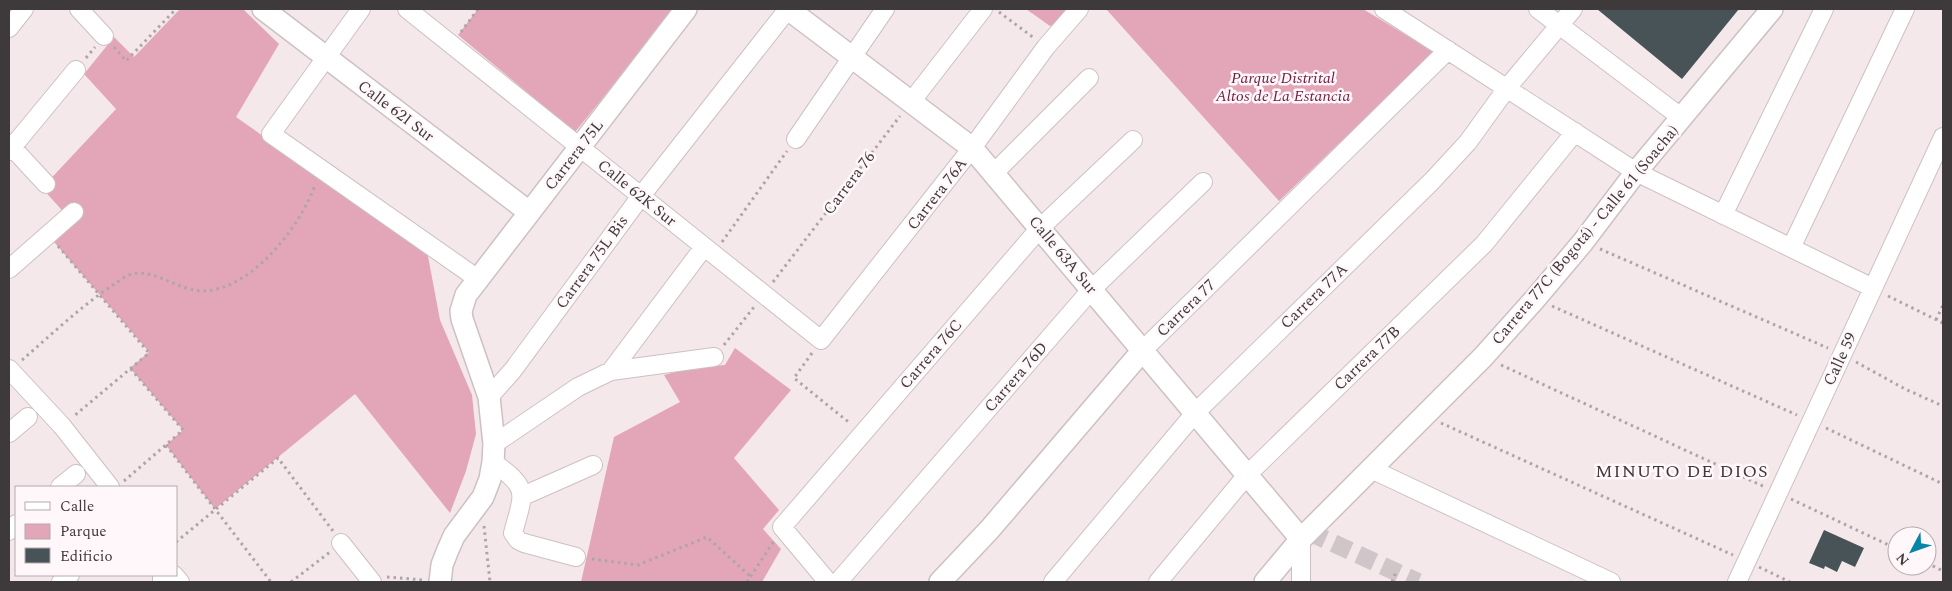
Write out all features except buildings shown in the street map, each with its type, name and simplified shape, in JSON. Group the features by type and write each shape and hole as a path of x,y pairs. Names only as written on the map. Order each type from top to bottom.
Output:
{"street":[{"path":"9,28 24,9"},
{"path":"79,9 104,36"},
{"name":"Calle 62I Sur","path":"263,9 530,212"},
{"path":"361,9 271,134 478,279"},
{"name":"Calle 62K Sur","path":"407,9 821,340"},
{"name":"Carrera 75L","path":"489,397 462,319 463,302 466,295 686,9"},
{"name":"Calle 63A Sur","path":"788,9 972,148 1301,540"},
{"name":"Carrera 75L Bis","path":"489,397 513,370 641,196 788,9"},
{"path":"796,139 884,9"},
{"path":"911,102 983,9"},
{"name":"Carrera 76A","path":"821,340 972,148 1046,47 1079,9"},
{"path":"1384,9 1636,172 1873,288"},
{"path":"1538,9 1682,118"},
{"name":"Carrera 77A","path":"1053,582 1195,413 1432,181 1468,142 1507,88 1573,9"},
{"name":"Carrera 77C (Bogotá) - Calle 61 (Soacha)","path":"1265,582 1301,540 1483,357 1535,299 1583,242 1636,172 1772,9"},
{"path":"1723,215 1824,9"},
{"path":"1791,248 1905,9"},
{"name":"Carrera 77","path":"940,582 990,529 1143,350 1448,50"},
{"path":"46,184 10,147 76,70"},
{"path":"994,173 1089,78"},
{"name":"Carrera 77B","path":"1158,582 1247,475 1484,244 1575,132"},
{"name":"Calle 59","path":"1737,582 1943,136"},
{"name":"Carrera 76C","path":"782,527 1040,228 1133,140"},
{"name":"Carrera 76D","path":"838,582 1092,290 1203,182"},
{"path":"9,269 74,212"},
{"path":"611,371 708,250"},
{"path":"494,453 578,387 611,371 714,357"},
{"path":"9,370 62,426 109,486"},
{"path":"440,582 442,566 454,536 483,497 490,479 494,453 489,397"},
{"path":"9,433 28,416"},
{"path":"494,453 518,484 523,496 513,533 518,540 576,557"},
{"path":"523,496 593,466"},
{"path":"1371,469 1611,582"},
{"path":"61,486 76,474"},
{"path":"782,527 828,582"},
{"path":"1301,540 1301,582"},
{"path":"341,543 370,579"}],"path":[{"path":"126,61 176,9"},
{"path":"451,45 478,9"},
{"path":"994,9 1046,47"},
{"path":"76,70 104,36"},
{"name":"Carrera 76","path":"714,357 911,102"},
{"path":"708,250 796,139"},
{"path":"9,370 99,294 128,275 140,273 195,291 213,291 231,285 261,264 285,240 312,196 321,170"},
{"path":"48,235 149,353 62,426"},
{"path":"1583,242 1843,354 1905,389 1943,406"},
{"path":"1873,288 1943,323"},
{"path":"1535,299 1812,422 1943,484"},
{"path":"1936,320 1943,305"},
{"path":"821,340 794,378 863,433"},
{"path":"1483,357 1887,544"},
{"path":"118,486 183,430 130,368"},
{"path":"1425,415 1790,582"},
{"path":"166,445 272,582"},
{"path":"178,540 278,458 341,543 291,582"},
{"path":"484,526 490,582"},
{"path":"747,582 782,527"},
{"path":"576,557 638,564 707,537 751,577"},
{"path":"1392,582 1396,572"},
{"path":"370,579 440,582"}],"green space":[{"path":"180,9 243,9 279,44 236,117 427,251 440,320 472,395 476,434 466,471 450,513 355,394 215,509 166,445 183,430 130,368 149,352 48,235 68,217 42,188 116,109 84,74 114,37 134,57"},
{"path":"478,9 675,9 575,132 458,35"},
{"path":"1026,9 1090,9 1050,26"},
{"name":"Parque Distrital Altos de La Estancia","path":"1106,9 1363,9 1434,52 1279,201"},
{"path":"735,348 791,390 734,458 779,510 763,529 781,549 762,582 581,582 614,437 680,402 664,375 691,368 725,365"}],"tunnel":[{"path":"1309,532 1418,582"}],"district":[{"name":"MINUTO DE DIOS","path":"1682,471"}]}
